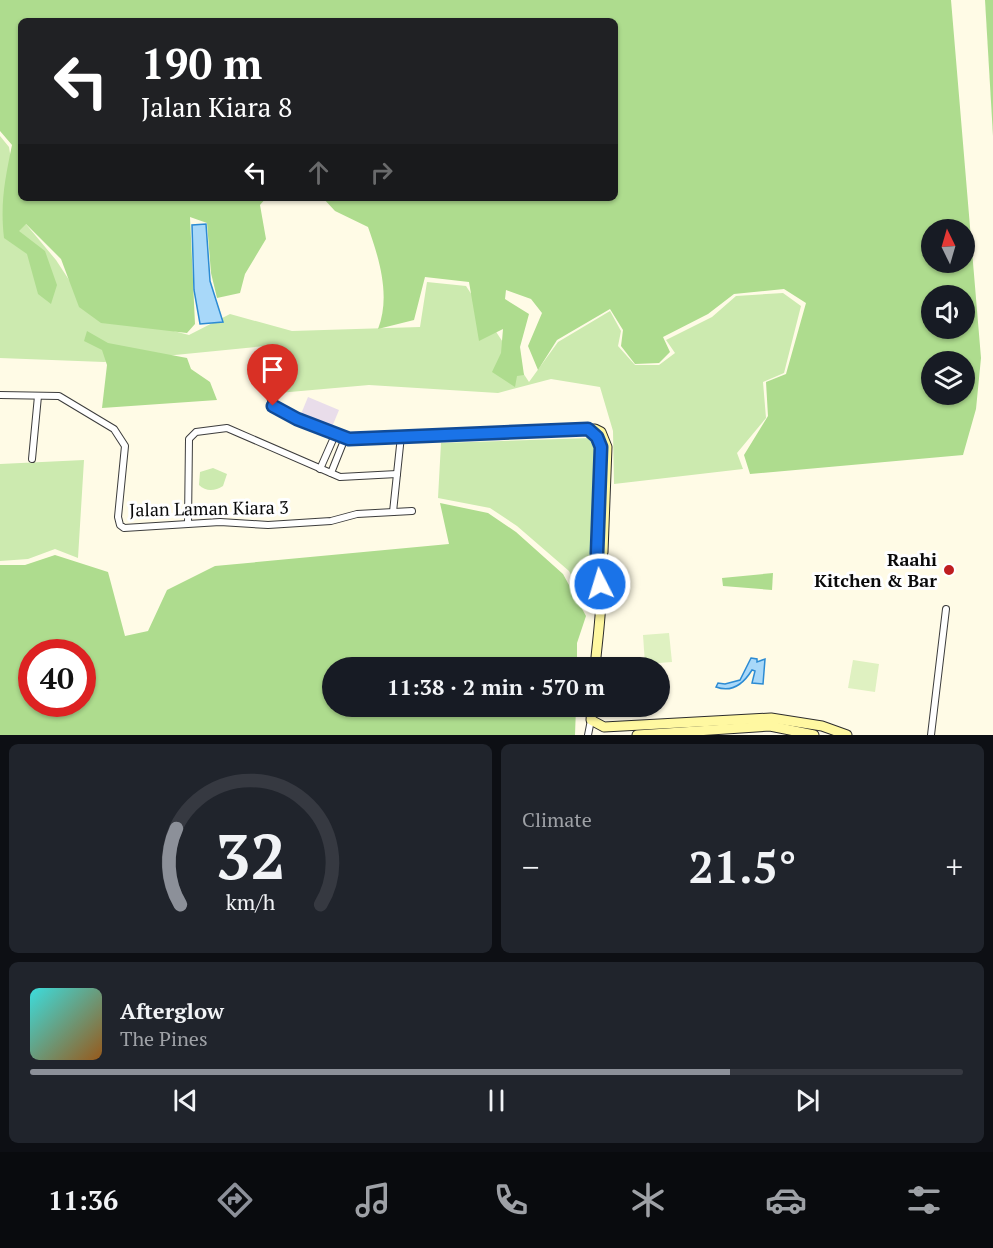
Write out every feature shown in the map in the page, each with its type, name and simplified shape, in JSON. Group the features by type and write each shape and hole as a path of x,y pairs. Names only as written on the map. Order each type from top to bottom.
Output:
{"street":[{"name":"Jalan Laman Kiara 3","path":"0,395 59,396 114,429 125,446 118,517 120,525 124,528 188,523 268,525 331,521 357,514 412,511"},
{"path":"32,459 38,396"},
{"path":"272,396 273,406 278,410 340,437 588,429 601,432 607,447 596,657"},
{"path":"188,523 189,439 196,432 227,428 340,477 397,474"},
{"path":"393,512 401,436"},
{"path":"320,469 340,437"},
{"path":"331,473 340,437"},
{"path":"931,735 946,609"},
{"path":"588,735 591,717"},
{"path":"591,720 604,727 615,728 771,718 822,726 847,735"},
{"path":"637,735 770,726 814,735"}],"shaded area":[{"path":"308,397 339,410 332,427 301,414"}],"green space":[{"path":"0,0 951,0 969,219 921,219 921,273 974,273 975,285 921,285 921,339 975,339 975,286 981,358 976,409 963,455 750,474 744,455 768,416 766,382 786,374 806,303 784,289 734,294 708,314 663,337 670,352 659,363 635,364 621,346 623,330 610,309 557,340 538,370 528,346 542,313 531,299 506,290 505,299 529,314 520,347 524,375 517,376 515,387 492,372 501,353 503,329 479,341 469,282 425,277 414,320 378,329 383,304 382,277 368,227 335,211 326,201 618,201 618,18 18,18 18,201 263,201 260,205 266,239 245,274 240,293 217,298 211,273 207,223 190,217 195,324 187,333 101,323 79,307 61,259 26,224 19,231 45,251 57,285 51,304 38,294 27,254 4,238 3,213 7,169 12,145 0,131"},
{"path":"985,0 993,0 993,136"},
{"path":"0,136 9,147 20,217 56,260 88,309 189,335 230,314 292,331 420,327 427,282 466,286 529,382 558,342 610,311 621,331 618,346 635,365 659,365 675,353 666,340 712,317 736,296 783,293 801,306 784,373 763,382 766,418 737,453 743,469 614,484 613,431 600,387 551,379 498,393 369,385 267,394 265,346 104,362 0,358"},
{"path":"87,331 108,343 187,358 191,369 210,382 217,400 102,408 107,365 102,350 84,341"},
{"path":"590,438 600,452 595,592 589,608 569,571 517,526 490,508 438,498 441,443"},
{"path":"84,460 78,558 55,549 28,559 0,561 0,464"},
{"path":"213,468 227,474 223,486 208,490 199,485 200,472"},
{"path":"440,503 488,513 516,532 563,574 586,616 577,643 577,657 322,657 322,717 576,717 575,735 0,735 0,565 25,565 55,555 108,572 125,636 148,631 167,590 215,566 449,544"},
{"path":"773,573 772,590 723,586 722,578"},
{"path":"669,633 672,662 670,662 670,657 645,657 643,635"},
{"path":"853,660 879,664 875,692 848,688"}],"water":[{"path":"206,224 210,281 223,322 200,324 194,290 192,225"},
{"path":"751,658 757,659 757,662 765,659 763,684 752,683 755,671 752,670 737,686 727,689 716,687 718,683 725,684 740,680"}],"place":[{"name":"Raahi Kitchen & Bar","path":"949,570"}],"route":[{"path":"273,406 297,419 349,439 588,429 597,437 601,447 597,553 600,564 600,584"}]}
